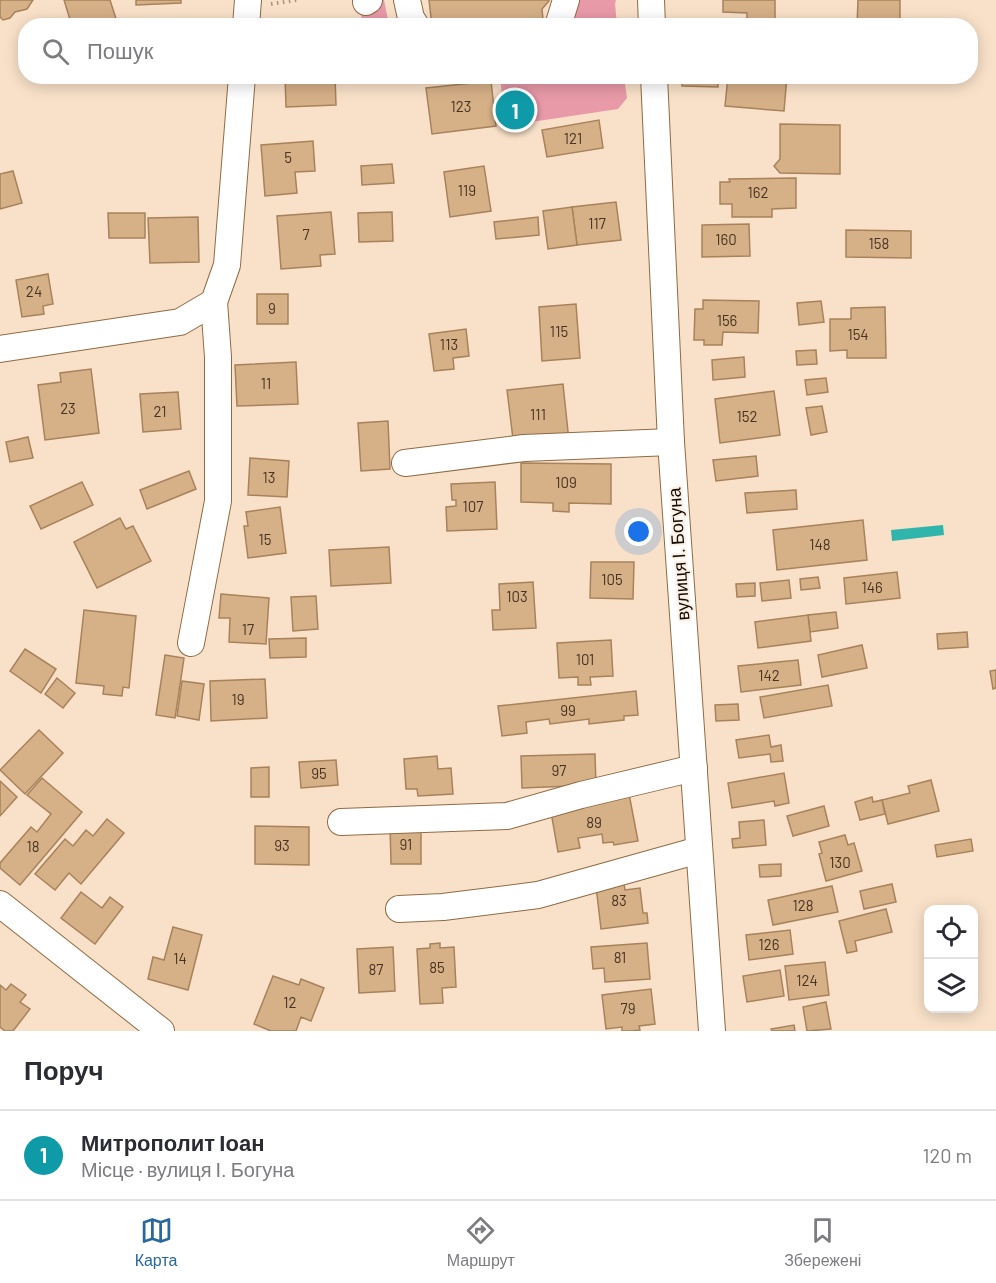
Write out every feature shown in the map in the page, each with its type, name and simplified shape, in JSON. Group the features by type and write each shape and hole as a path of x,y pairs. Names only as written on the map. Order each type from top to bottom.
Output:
{"street":[{"path":"247,18 248,0"},
{"path":"407,0 411,18"},
{"path":"560,18 566,0"},
{"path":"651,0 652,18"},
{"path":"191,643 218,501 218,357 214,302 227,265 241,84"},
{"name":"вулиця І. Богуна","path":"654,84 671,442 711,1031"},
{"path":"0,350 180,322 214,302"},
{"path":"405,463 524,448 671,442"},
{"path":"341,822 507,816 581,795 694,768"},
{"path":"399,909 443,907 538,895 699,850"},
{"path":"0,904 161,1031"}],"shaded area":[{"path":"358,0 384,0 388,18 362,18"},
{"path":"574,0 616,0 616,18 571,18"},
{"path":"501,84 625,84 627,98 618,109 505,126"}],"water":[{"path":"943,525 944,535 892,541 891,530"}],"building":[{"path":"0,0 33,0 27,9 15,12 10,18 3,20 0,17"},
{"path":"64,0 110,0 116,18 70,18"},
{"path":"136,0 181,0 181,3 136,5"},
{"path":"429,0 549,0 542,9 543,18 431,18"},
{"path":"723,0 775,0 775,18 747,18 747,13 723,12"},
{"path":"858,0 900,0 900,18 857,18"},
{"path":"285,84 335,84 336,105 286,107"},
{"path":"491,84 496,126 432,134 426,88"},
{"path":"682,84 718,84 718,87 682,86"},
{"path":"727,84 786,84 784,111 725,106"},
{"path":"599,120 603,148 547,157 542,130"},
{"path":"780,124 840,125 840,174 780,173 774,166 780,159"},
{"path":"313,141 315,171 295,172 297,193 265,196 261,145"},
{"path":"392,164 394,183 362,185 361,166"},
{"path":"484,166 491,211 450,217 444,172"},
{"path":"13,171 22,203 0,209 0,174"},
{"path":"796,178 796,208 772,209 772,217 732,217 732,204 720,204 720,182 730,182 729,179"},
{"path":"616,202 621,240 577,245 572,207"},
{"path":"572,207 577,245 548,249 543,211"},
{"path":"331,212 335,254 320,255 321,266 281,269 277,216"},
{"path":"392,212 393,241 359,242 358,213"},
{"path":"108,213 145,213 145,238 109,238"},
{"path":"198,217 199,262 150,263 148,218"},
{"path":"538,217 539,235 496,239 494,222"},
{"path":"749,224 750,256 702,257 702,225"},
{"path":"846,230 911,231 911,258 846,257"},
{"path":"48,274 53,304 43,306 44,314 22,317 16,280"},
{"path":"257,294 288,294 288,324 257,324"},
{"path":"703,300 759,301 758,333 723,332 722,345 704,345 704,340 694,340 695,309 703,309"},
{"path":"821,301 824,322 799,325 797,303"},
{"path":"576,304 580,358 542,361 539,307"},
{"path":"885,307 886,358 847,358 847,350 830,351 830,319 851,319 851,308"},
{"path":"466,329 469,356 453,358 454,369 434,371 429,334"},
{"path":"816,350 817,364 797,365 796,351"},
{"path":"744,357 745,377 713,380 712,360"},
{"path":"296,362 298,404 237,406 235,365"},
{"path":"91,369 99,433 45,440 38,385 61,382 60,373"},
{"path":"826,378 828,392 807,395 805,380"},
{"path":"563,384 569,441 514,447 507,390"},
{"path":"774,391 780,435 720,443 715,399"},
{"path":"178,392 181,429 143,432 140,394"},
{"path":"822,406 827,432 811,435 806,408"},
{"path":"388,421 390,469 361,471 358,423"},
{"path":"28,437 33,458 10,462 6,442"},
{"path":"756,456 758,476 716,481 713,460"},
{"path":"250,458 289,461 287,497 248,495"},
{"path":"521,463 611,464 611,504 569,503 569,512 553,511 553,503 521,502"},
{"path":"189,471 196,489 147,509 140,490"},
{"path":"82,482 93,505 41,529 30,506"},
{"path":"495,482 497,529 447,531 446,507 456,506 456,500 452,500 451,484"},
{"path":"796,490 797,509 747,513 745,493"},
{"path":"280,507 286,553 248,558 244,526 248,526 246,512"},
{"path":"120,518 126,529 133,526 151,561 97,588 74,542"},
{"path":"863,520 867,560 777,570 773,530"},
{"path":"389,547 391,583 331,586 329,550"},
{"path":"591,562 634,562 633,599 590,598"},
{"path":"897,572 900,598 846,604 844,578"},
{"path":"818,577 820,588 801,590 800,579"},
{"path":"789,580 791,598 762,601 760,583"},
{"path":"533,582 536,628 493,630 492,610 500,610 499,584"},
{"path":"755,583 755,596 737,597 736,584"},
{"path":"221,594 269,598 266,644 229,642 230,618 219,618"},
{"path":"316,596 318,629 293,631 291,597"},
{"path":"84,610 136,616 129,688 123,687 122,696 103,694 104,686 76,683"},
{"path":"836,612 838,628 810,632 808,615"},
{"path":"808,615 811,641 758,648 755,622"},
{"path":"967,632 968,647 938,649 937,634"},
{"path":"306,638 306,657 270,658 269,639"},
{"path":"611,640 613,676 590,677 591,685 578,685 578,677 559,678 557,643"},
{"path":"862,645 867,668 822,677 818,655"},
{"path":"25,649 56,669 41,693 10,671"},
{"path":"165,655 184,658 175,718 156,715"},
{"path":"798,660 801,685 741,692 738,666"},
{"path":"996,670 996,688 993,689 990,671"},
{"path":"57,678 75,693 63,708 45,694"},
{"path":"265,679 267,718 211,721 210,681"},
{"path":"182,681 204,684 199,720 177,716"},
{"path":"828,685 832,706 764,718 760,697"},
{"path":"636,691 638,715 624,716 624,720 589,724 589,719 550,724 549,719 526,722 527,733 502,736 498,706"},
{"path":"738,704 739,720 716,721 715,705"},
{"path":"39,730 63,753 25,794 0,770"},
{"path":"769,735 771,747 781,745 783,761 771,762 770,754 739,758 736,740"},
{"path":"595,754 596,785 522,788 521,756"},
{"path":"437,756 438,769 451,768 453,794 418,796 417,789 406,789 404,759"},
{"path":"336,760 338,785 301,788 299,762"},
{"path":"269,767 269,797 251,797 251,768"},
{"path":"784,773 789,803 775,806 774,801 732,808 728,783"},
{"path":"42,778 82,812 20,885 0,868 0,863 31,827 37,832 51,814 27,795"},
{"path":"931,780 939,811 888,824 882,800 910,793 908,786"},
{"path":"0,781 17,797 0,816"},
{"path":"629,794 638,841 614,845 613,842 603,843 602,834 578,838 580,848 558,852 551,812"},
{"path":"872,797 873,802 882,800 885,814 860,820 855,802"},
{"path":"824,806 829,826 793,836 787,816"},
{"path":"107,819 124,833 81,884 69,873 55,890 35,874 65,839 73,846 86,830 93,836"},
{"path":"764,820 766,845 733,848 732,839 740,838 739,822"},
{"path":"390,825 421,825 421,864 391,864"},
{"path":"255,826 309,827 309,865 255,864"},
{"path":"845,835 848,845 854,843 862,871 826,881 819,854 822,853 819,842"},
{"path":"971,839 973,851 937,857 935,845"},
{"path":"781,864 781,876 760,877 759,865"},
{"path":"623,877 625,890 640,888 643,913 647,913 648,923 601,929 596,886"},
{"path":"892,884 896,902 864,909 860,891"},
{"path":"832,886 838,912 773,925 768,900"},
{"path":"81,892 102,908 110,897 123,907 95,944 61,918"},
{"path":"886,909 892,932 855,941 857,951 847,953 839,921"},
{"path":"173,927 202,935 188,990 148,979 153,957 164,960"},
{"path":"790,930 793,954 749,960 746,935"},
{"path":"440,943 440,948 454,947 456,987 442,988 443,1003 420,1004 417,949 430,948 430,944"},
{"path":"647,943 650,979 605,982 604,968 593,969 591,947"},
{"path":"393,947 395,991 359,993 357,949"},
{"path":"825,962 829,995 789,1000 785,966"},
{"path":"780,970 784,996 747,1002 743,976"},
{"path":"273,976 299,985 301,979 324,988 311,1021 301,1017 296,1031 271,1031 254,1024"},
{"path":"11,984 26,995 20,1002 30,1009 13,1031 5,1031 0,1027 0,985 6,990"},
{"path":"651,989 655,1024 639,1026 640,1030 631,1031 622,1031 622,1027 606,1029 602,995"},
{"path":"826,1002 831,1029 807,1031 803,1007"},
{"path":"794,1025 795,1031 772,1031 771,1029"}],"place":[{"name":"Митрополит Іоан","path":"515,110"}]}
